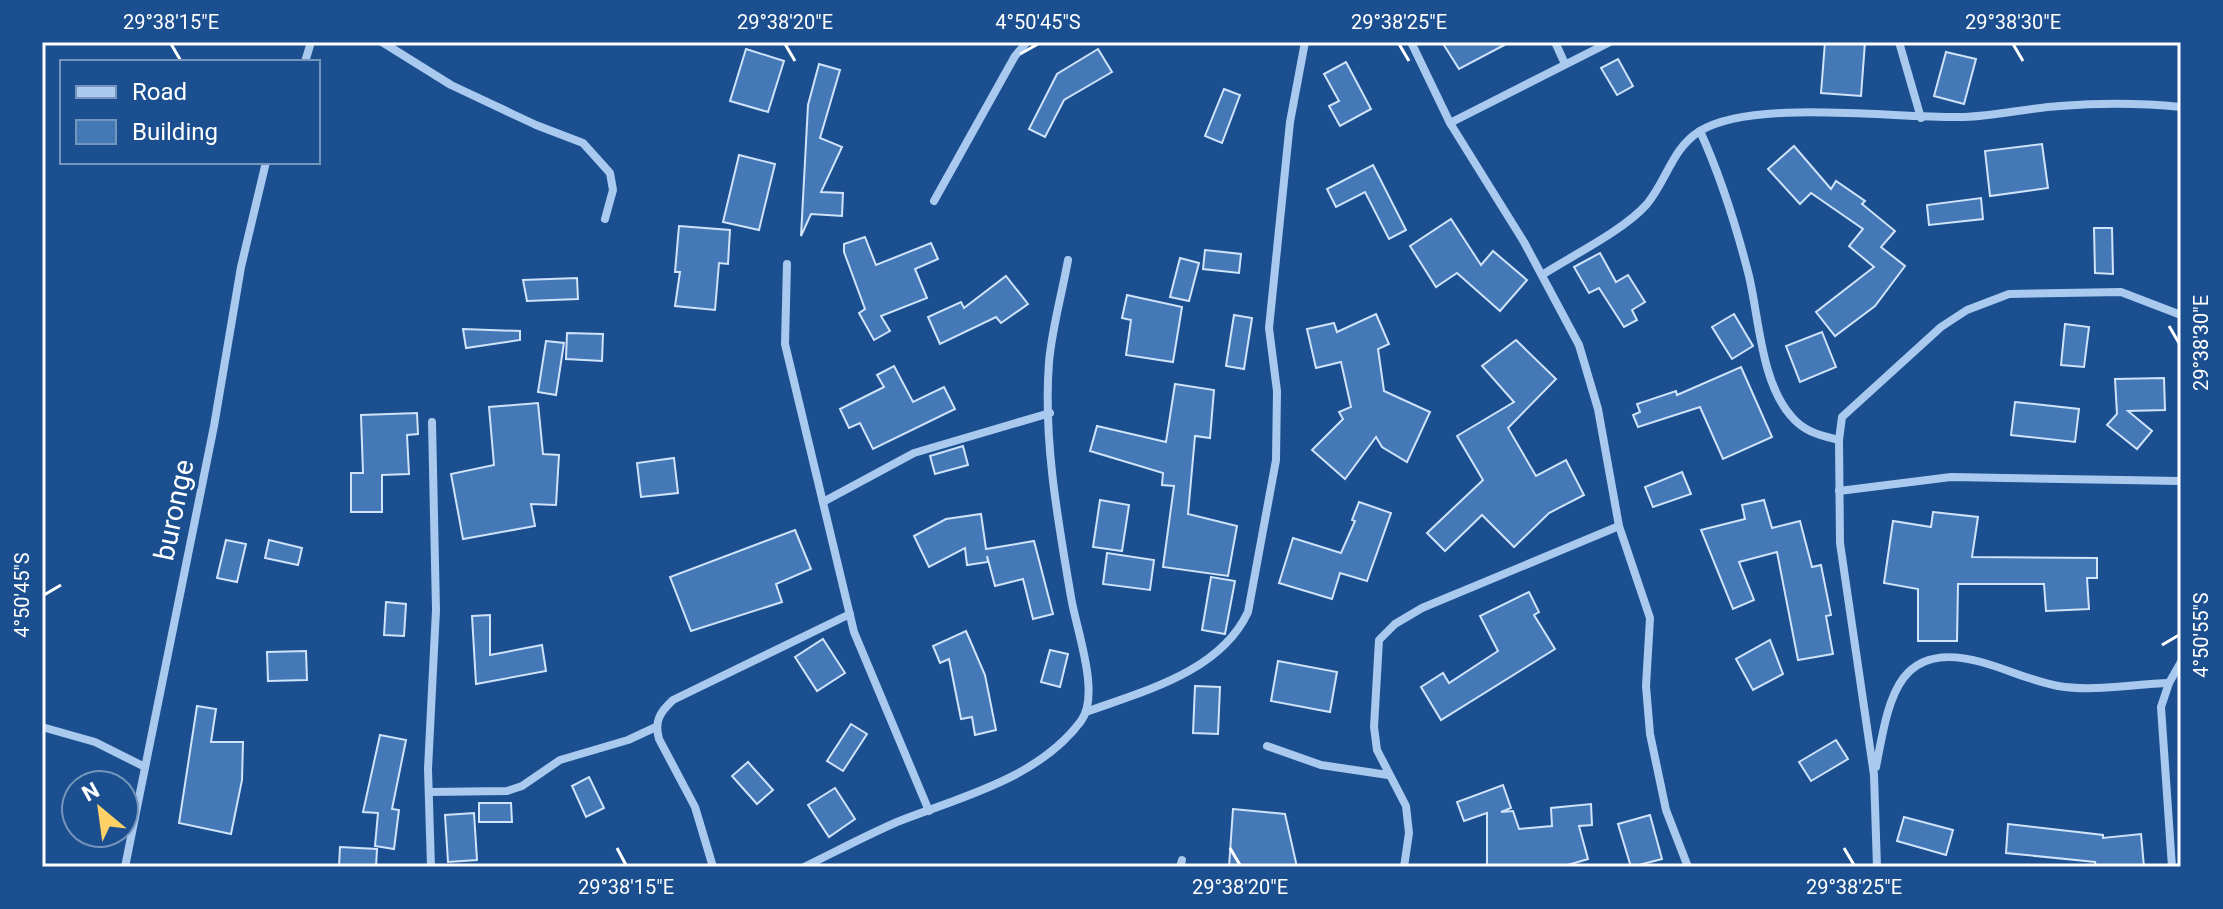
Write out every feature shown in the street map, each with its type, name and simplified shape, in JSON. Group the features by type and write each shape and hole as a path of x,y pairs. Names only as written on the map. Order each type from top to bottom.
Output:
{"street":[{"path":"382,42 451,85 536,125 583,143 610,173 613,190 605,219"},
{"path":"934,201 1015,56 1027,42"},
{"path":"1086,712 1203,664 1239,632 1248,612 1276,460 1277,391 1269,328 1290,122 1305,42"},
{"path":"1411,42 1450,123 1542,275 1583,358 1598,409 1619,526 1650,618 1646,686 1650,734 1666,810 1688,867"},
{"path":"1555,42 1565,64"},
{"path":"1450,123 1610,42"},
{"path":"1899,42 1921,118"},
{"path":"1542,275 1646,204 1677,152 1700,131 1759,115 1839,112 1921,118 1987,116 2058,106 2148,104 2181,107"},
{"path":"1700,131 1749,277 1759,335 1775,387 1788,414 1805,430 1839,440"},
{"name":"buronge","path":"125,867 214,426 241,267 266,164"},
{"path":"804,867 1020,773 1070,734 1086,712 1089,703 1087,676 1061,536 1050,413 1049,362 1068,260"},
{"path":"787,264 785,344 850,614 929,811"},
{"path":"1877,867 1874,775 1840,543 1839,440 1842,417 1941,327 1967,310 2009,294 2121,292 2181,315"},
{"path":"823,502 914,453 1050,413"},
{"path":"431,867 429,792 436,610 432,422"},
{"path":"1839,491 1951,477 2181,481"},
{"path":"1404,867 1409,833 1406,806 1377,750 1374,727 1379,640 1395,624 1422,608 1619,526"},
{"path":"713,867 695,807 664,752 656,727 660,712 673,700 850,614"},
{"path":"1874,775 1885,722 1898,688 1907,672 1925,659 1946,657 1979,662 2059,686 2169,683"},
{"path":"2172,867 2161,707 2169,683 2181,662"},
{"path":"42,727 95,742 145,767"},
{"path":"429,792 507,791 522,786 560,760 628,740 656,727"},
{"path":"1267,746 1321,765 1388,775"}],"building":[{"path":"1442,42 1510,42 1459,69"},
{"path":"1825,42 1865,42 1861,96 1821,93"},
{"path":"746,49 784,61 768,112 730,101"},
{"path":"1098,49 1112,72 1064,100 1045,137 1029,129 1057,74"},
{"path":"1946,52 1976,59 1964,104 1934,96"},
{"path":"1618,59 1633,86 1617,95 1601,68"},
{"path":"1346,62 1371,109 1340,126 1329,106 1339,101 1324,74"},
{"path":"819,64 840,70 820,138 842,147 821,192 843,193 842,216 811,214 801,236 808,105"},
{"path":"1224,89 1240,95 1222,143 1205,136"},
{"path":"2042,144 2048,188 1990,196 1985,151"},
{"path":"1794,146 1831,189 1836,181 1865,201 1862,204 1895,231 1881,247 1905,266 1875,306 1835,336 1816,312 1874,267 1849,246 1863,229 1811,193 1800,204 1768,169"},
{"path":"739,155 775,164 759,230 723,222"},
{"path":"1373,165 1406,230 1389,239 1365,192 1336,207 1327,189"},
{"path":"1981,198 1983,219 1929,225 1927,205"},
{"path":"1451,219 1481,265 1493,251 1527,280 1500,311 1457,273 1436,287 1410,246"},
{"path":"679,226 730,230 728,264 719,263 715,310 675,306 680,272 675,272"},
{"path":"2094,228 2112,228 2113,274 2095,273"},
{"path":"865,237 876,265 931,243 938,259 915,269 927,298 881,316 890,331 874,340 859,313 865,309 844,252 844,244"},
{"path":"1205,250 1241,254 1239,273 1203,269"},
{"path":"1600,253 1616,282 1628,275 1645,302 1632,310 1637,320 1624,327 1599,288 1589,293 1574,267"},
{"path":"1180,258 1199,263 1189,301 1170,297"},
{"path":"1006,276 1028,304 1001,323 996,317 940,344 928,317 961,302 964,308"},
{"path":"577,278 578,299 527,301 523,280"},
{"path":"1127,295 1182,307 1173,362 1126,355 1131,320 1122,318"},
{"path":"1376,314 1389,344 1378,349 1384,391 1430,412 1407,462 1382,447 1376,437 1345,479 1312,450 1343,419 1339,412 1351,407 1341,362 1316,368 1307,329 1334,323 1337,332"},
{"path":"1734,314 1753,346 1732,359 1712,327"},
{"path":"1234,315 1252,318 1244,369 1226,366"},
{"path":"2065,324 2089,327 2084,367 2061,365"},
{"path":"463,329 520,331 520,340 466,348"},
{"path":"1822,332 1836,367 1800,382 1786,346"},
{"path":"567,333 603,334 602,361 566,359"},
{"path":"1516,340 1556,379 1508,428 1536,476 1566,460 1584,495 1549,513 1514,547 1482,515 1445,551 1427,533 1483,480 1457,436 1514,402 1482,366"},
{"path":"546,341 564,343 556,395 538,392"},
{"path":"894,366 913,402 944,387 955,409 873,449 860,423 849,428 840,409 884,387 877,375"},
{"path":"1741,367 1772,437 1723,459 1700,407 1638,427 1633,415 1640,412 1637,404 1676,391 1677,395"},
{"path":"2164,378 2165,410 2128,411 2152,431 2137,449 2107,425 2117,414 2115,379"},
{"path":"1175,384 1214,390 1210,438 1195,436 1188,514 1237,526 1228,576 1163,567 1174,486 1162,485 1163,473 1090,451 1097,426 1166,442"},
{"path":"2015,402 2079,409 2075,442 2011,435"},
{"path":"538,403 543,454 559,455 556,505 531,504 535,526 463,539 451,474 494,465 489,407"},
{"path":"417,413 418,434 407,435 409,474 382,475 382,512 351,512 351,473 363,473 361,415"},
{"path":"963,446 968,465 935,474 930,456"},
{"path":"674,458 678,493 641,497 637,463"},
{"path":"1682,472 1691,494 1653,507 1645,487"},
{"path":"1100,500 1129,505 1122,551 1093,547"},
{"path":"1764,500 1772,528 1800,521 1812,567 1821,565 1831,615 1826,616 1833,654 1798,660 1777,552 1739,562 1754,600 1733,609 1701,530 1745,519 1742,505"},
{"path":"1359,502 1391,513 1367,581 1340,573 1332,599 1279,583 1293,538 1341,553 1355,521 1352,520"},
{"path":"1933,512 1978,517 1972,557 2097,558 2097,578 2087,578 2089,609 2046,611 2044,584 1958,584 1957,641 1918,641 1918,589 1884,583 1893,521 1931,527"},
{"path":"981,514 986,549 1034,541 1053,614 1033,619 1023,579 995,586 987,556 988,562 967,565 965,548 929,567 914,536 946,519"},
{"path":"795,530 811,569 776,584 782,602 691,631 670,577"},
{"path":"226,540 246,544 237,582 217,578"},
{"path":"269,540 302,548 298,565 265,558"},
{"path":"1107,553 1154,560 1150,590 1103,584"},
{"path":"1211,577 1235,581 1225,634 1202,630"},
{"path":"1529,592 1539,612 1534,615 1555,649 1441,720 1421,687 1443,673 1449,683 1498,651 1480,616"},
{"path":"386,602 406,604 404,636 384,635"},
{"path":"490,615 490,655 542,645 546,671 476,684 472,616"},
{"path":"966,631 985,675 996,730 975,735 972,717 961,719 949,659 940,663 933,646"},
{"path":"823,639 845,673 817,691 795,657"},
{"path":"1770,640 1783,674 1753,690 1736,659"},
{"path":"1050,650 1068,654 1060,687 1041,682"},
{"path":"306,651 307,680 268,681 267,652"},
{"path":"1278,661 1337,672 1330,712 1271,701"},
{"path":"1195,686 1220,687 1218,734 1193,733"},
{"path":"197,706 216,709 211,742 243,742 242,780 231,834 179,823"},
{"path":"851,724 867,734 843,771 827,761"},
{"path":"380,735 406,740 392,809 399,810 394,849 375,846 378,813 363,812"},
{"path":"1836,740 1848,759 1811,781 1799,762"},
{"path":"748,762 773,790 757,804 732,776"},
{"path":"589,777 604,808 586,817 572,786"},
{"path":"1503,785 1511,808 1501,812 1513,811 1519,829 1552,826 1551,808 1591,804 1592,825 1579,826 1588,859 1561,867 1487,867 1487,813 1464,821 1457,802"},
{"path":"835,788 855,819 829,837 808,805"},
{"path":"479,803 511,803 512,822 479,822"},
{"path":"1233,809 1285,814 1297,867 1229,867"},
{"path":"474,813 477,860 448,862 445,815"},
{"path":"1650,815 1662,859 1631,867 1618,824"},
{"path":"1904,817 1953,830 1946,855 1897,841"},
{"path":"2008,824 2103,835 2103,838 2141,834 2144,867 2096,867 2095,862 2006,853"},
{"path":"340,847 377,849 376,867 339,867"}]}
